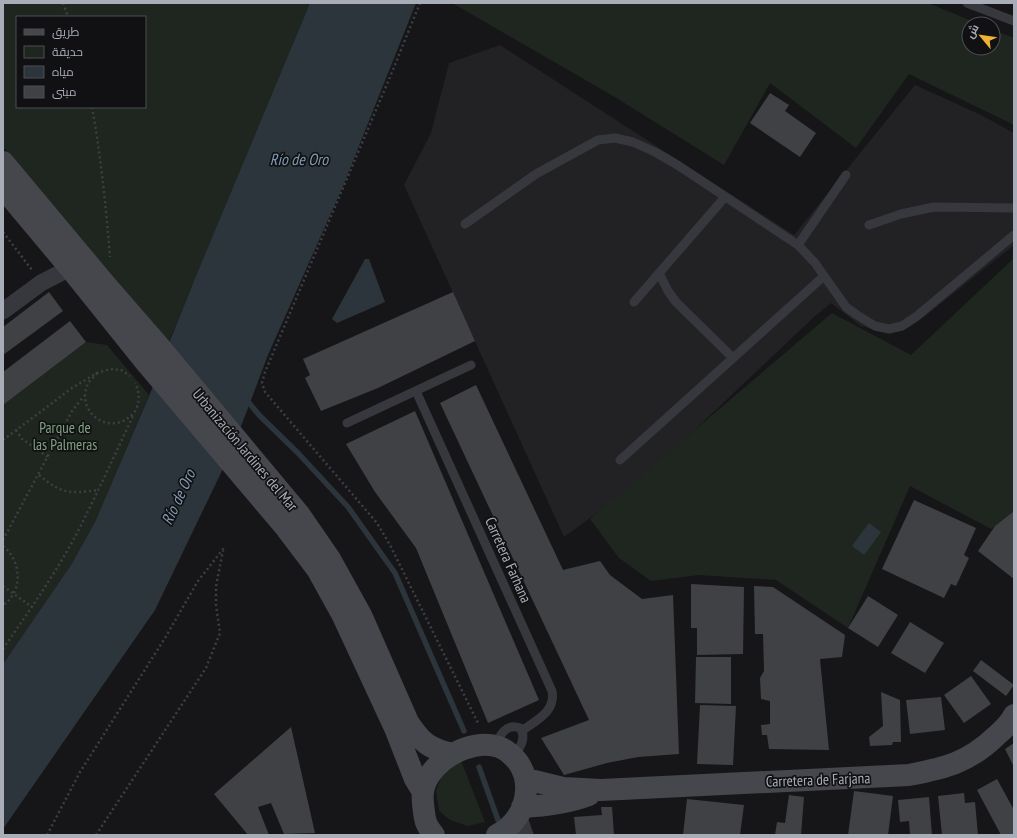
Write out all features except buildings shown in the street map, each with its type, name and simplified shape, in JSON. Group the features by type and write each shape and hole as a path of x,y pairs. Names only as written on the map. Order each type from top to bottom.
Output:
{"street":[{"name":"Urbanización Jardines del Mar","path":"3,162 299,514 330,559 361,615 408,722 425,744 438,751 452,754"},
{"name":"Urbanización Jardines del Mar","path":"3,188 148,365 286,528 318,569 343,616 395,728 415,779 422,792"},
{"path":"3,311 41,283 70,268"},
{"name":"Carretera de Farjana","path":"526,779 563,788 601,790 909,775 950,766 966,760 980,750 1013,719"},
{"path":"424,831 422,792 429,775 440,762 452,754 471,747 484,745 506,752 521,767 526,779 522,819 497,835"},
{"name":"Carretera de Farjana","path":"522,819 543,806 582,798 601,790"}],"lane":[{"path":"967,3 1014,21"},
{"path":"465,224 536,174 598,140 615,138 633,142 655,152 798,245 807,254 846,307 856,315 875,326 889,329 902,326 917,316 1014,235"},
{"path":"798,245 846,175"},
{"path":"634,302 725,197"},
{"path":"869,225 901,214 934,207 1014,208"},
{"path":"659,274 676,302 733,358"},
{"path":"620,460 824,276"},
{"path":"348,423 471,365"},
{"name":"Carretera Farhana","path":"416,391 552,691 553,703 547,713 522,730"},
{"path":"511,727 517,727 522,730 522,744 506,752 498,740 505,730 511,727"}],"path":[{"path":"63,3 68,16"},
{"path":"420,3 265,372 262,383 265,392 377,523 390,545 479,726 486,736 506,752"},
{"path":"92,108 110,260 109,279 105,284"},
{"path":"3,232 41,283"},
{"path":"3,440 72,388 97,373 110,369 121,370 131,377 138,388 139,400 136,409 99,490 70,545 32,607 3,649"},
{"path":"3,540 72,411 84,395 89,382 97,373"},
{"path":"84,395 86,406 92,416 102,422 110,424 119,423 129,417 136,409"},
{"path":"16,430 22,439 48,457"},
{"path":"39,475 64,492 76,493 99,490"},
{"path":"3,546 12,555 18,570 16,586 13,593 3,605"},
{"path":"47,835 80,772 165,638 198,581 224,548 216,586 216,605 220,633 206,668 96,835"},
{"path":"3,586 32,607"}],"shaded area":[{"path":"500,45 794,235 915,85 981,115 1014,133 1014,245 910,327 897,331 883,332 861,326 831,303 814,317 683,441 604,508 564,537 404,185 431,133 449,63"}],"green space":[{"path":"3,3 310,3 167,346 3,147"},
{"path":"452,3 928,3 961,17 961,56 1001,56 1001,33 1014,38 1014,125 909,74 856,148 770,83 724,165 613,96"},
{"path":"1014,258 1014,511 991,529 910,486 848,628 776,580 699,575 651,581 619,558 590,519 832,313 911,355"},
{"name":"Parque de las Palmeras","path":"86,342 107,345 149,395 95,522 71,565 3,664 3,405"},
{"path":"460,758 485,822 468,826 450,820 439,811 436,791 444,770"}],"water":[{"name":"Río de Oro","path":"310,3 416,3 343,186 268,355 232,450 155,610 3,829 3,664 71,565 95,522 152,389 160,365 196,276"},
{"path":"365,259 369,259 385,302 337,323 332,319"},
{"path":"869,523 881,532 864,555 852,546"}],"waterway":[{"path":"246,399 259,415 298,453 348,507 395,573 464,731"},
{"path":"479,767 498,820"}]}
